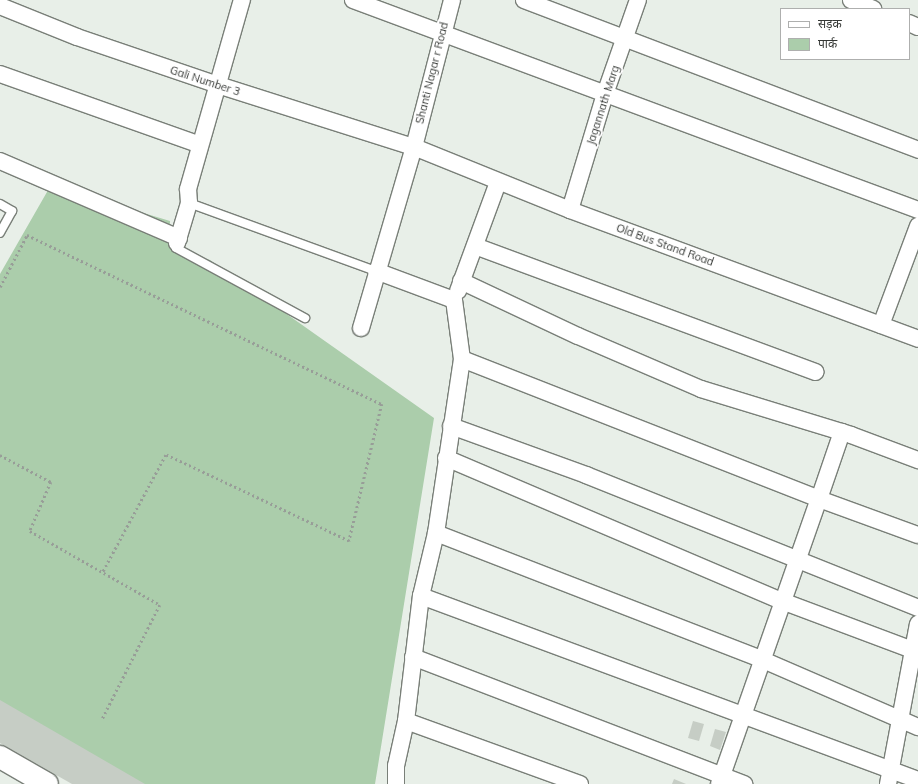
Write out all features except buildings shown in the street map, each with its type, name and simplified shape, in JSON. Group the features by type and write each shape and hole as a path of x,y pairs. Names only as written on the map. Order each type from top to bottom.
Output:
{"main road":[{"path":"0,757 47,784"}],"street":[{"path":"0,5 2,0"},
{"path":"0,160 178,240 189,203 188,189 242,0"},
{"path":"353,0 918,210"},
{"name":"Shanti Nagar r Road","path":"361,328 376,271 414,147 442,33 452,0"},
{"path":"524,0 625,37 918,150"},
{"name":"Jagannath Marg","path":"570,210 605,94 638,0"},
{"path":"851,0 871,8"},
{"name":"Gali Number 3","path":"0,5 77,38 218,85 414,147"},
{"path":"0,74 200,146"},
{"name":"Old Bus Stand Road","path":"414,147 570,210 918,339"},
{"path":"396,784 396,766 406,721 421,596 436,533 462,359 454,300 498,182"},
{"path":"881,325 918,226"},
{"path":"474,246 815,372"},
{"path":"376,271 454,300"},
{"path":"462,281 578,336 701,389 842,432 918,460"},
{"path":"462,359 819,499 918,535"},
{"path":"451,426 586,475 918,608"},
{"path":"721,779 742,714 763,660 782,601 842,432"},
{"path":"446,458 782,601 916,651"},
{"path":"436,533 763,660 918,727"},
{"path":"421,596 742,714 890,778 918,780"},
{"path":"890,778 916,651 918,624"},
{"path":"413,657 721,779 744,784"},
{"path":"406,721 580,784"}],"lane":[{"path":"189,203 376,271"},
{"path":"0,204 12,211 0,233"},
{"path":"178,240 176,248 305,318"}],"path":[{"path":"0,288 27,235 382,404 349,541 166,455 103,572"},
{"path":"0,455 51,482 30,531 160,605 103,718"}],"green space":[{"path":"51,185 170,221 170,247 210,260 434,418 375,784 118,784 0,716 0,274"}]}
